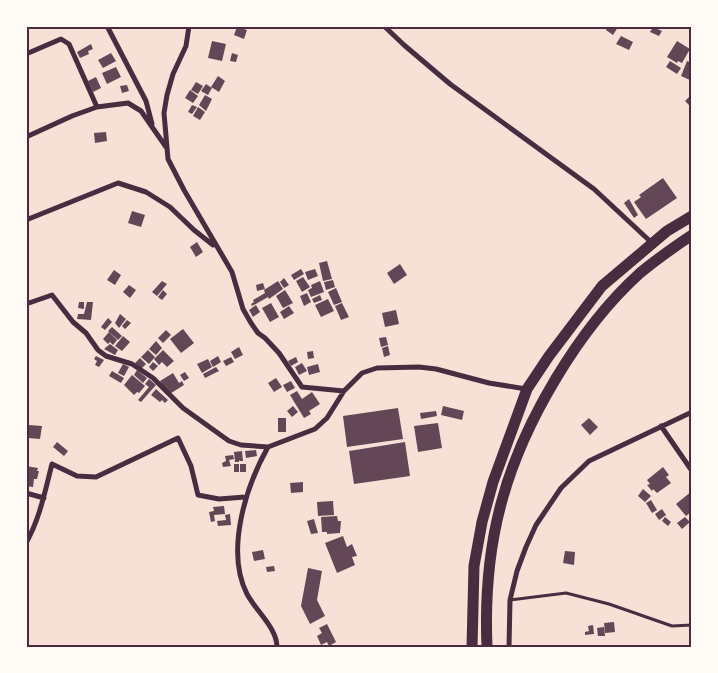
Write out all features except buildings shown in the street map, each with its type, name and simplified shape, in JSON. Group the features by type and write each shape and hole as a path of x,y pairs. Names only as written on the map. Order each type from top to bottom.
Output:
{"highway":[{"path":"472,647 474,566 482,522 493,482 527,389 549,356 602,286 667,231 692,216"},
{"path":"487,647 489,590 494,542 501,504 514,465 530,429 549,392 578,344 611,303 640,274 692,235"}],"street":[{"path":"108,26 146,101 153,126"},
{"path":"189,26 186,46 173,74 164,113 168,159 172,169 232,272 243,309 258,333 279,353 296,381 302,387 344,391"},
{"path":"384,26 450,84 594,189 652,244"},
{"path":"26,54 62,39 69,44 97,108"},
{"path":"26,137 72,116 97,108 128,103 141,111 167,148"},
{"path":"26,220 118,183 146,192 170,207 194,230 216,246"},
{"path":"26,304 52,295 72,322 86,333 98,350 106,356 132,364 152,378 183,408 229,441 241,445 268,447 315,429 327,418 344,391 362,372 377,368 411,367 436,369 489,383 527,389"},
{"path":"508,647 510,600 517,571 536,525 561,488 589,461 692,412"},
{"path":"662,426 692,471"},
{"path":"26,543 35,526 52,464 77,476 96,477 178,438 191,466 198,495 220,499 245,497"},
{"path":"268,447 245,497 238,544 241,579 247,594 274,633 277,647"},
{"path":"26,493 44,498"}],"lane":[{"path":"510,600 566,593 609,604 672,626 692,625"}]}
